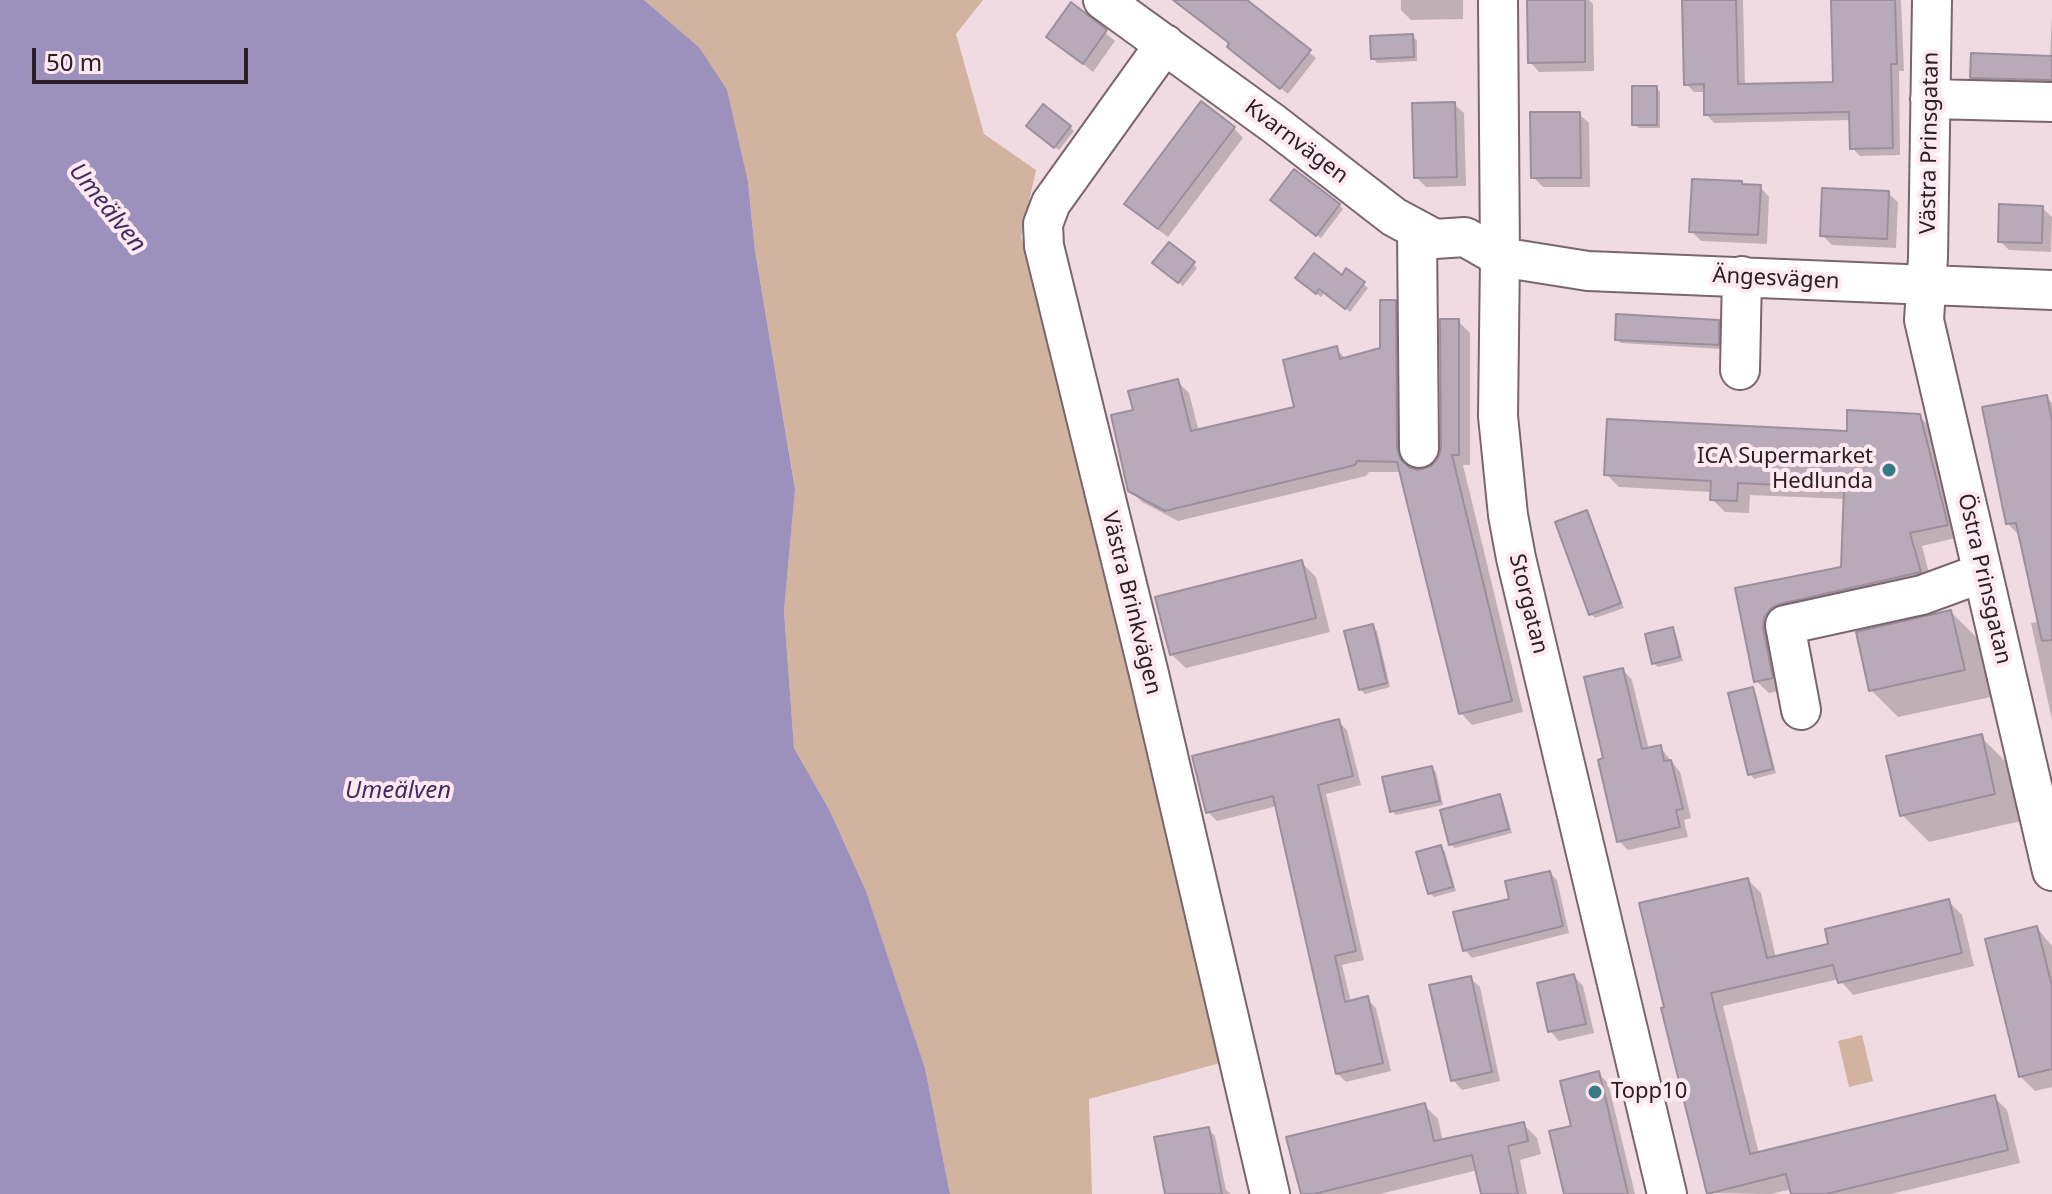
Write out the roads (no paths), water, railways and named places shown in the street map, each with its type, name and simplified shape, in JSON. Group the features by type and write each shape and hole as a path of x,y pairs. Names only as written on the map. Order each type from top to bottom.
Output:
{"street":[{"name":"Kvarnvägen","path":"1103,0 1417,232 1435,239 1465,237 1500,257"},
{"name":"Storgatan","path":"1498,0 1498,416 1511,529 1667,1194"},
{"name":"Västra Prinsgatan","path":"1925,287 1932,0"},
{"name":"Västra Brinkvägen","path":"1165,44 1051,203 1043,224 1044,246 1149,674 1270,1194"},
{"path":"1930,99 2052,102"},
{"path":"1417,232 1419,448"},
{"name":"Ängesvägen","path":"1500,257 1588,271 2052,290"},
{"path":"1740,370 1742,276"},
{"name":"Östra Prinsgatan","path":"1925,287 1925,368 1982,573 2052,871"},
{"path":"1801,710 1785,625 1922,595 1982,573"}],"water":[{"name":"Umeälven","path":"0,0 644,0 699,47 727,90 748,182 755,251 795,489 784,611 794,748 830,811 866,891 925,1068 950,1194 0,1194"}],"place":[{"name":"ICA Supermarket Hedlunda","path":"1889,470"},
{"name":"Topp10","path":"1595,1092"}]}
